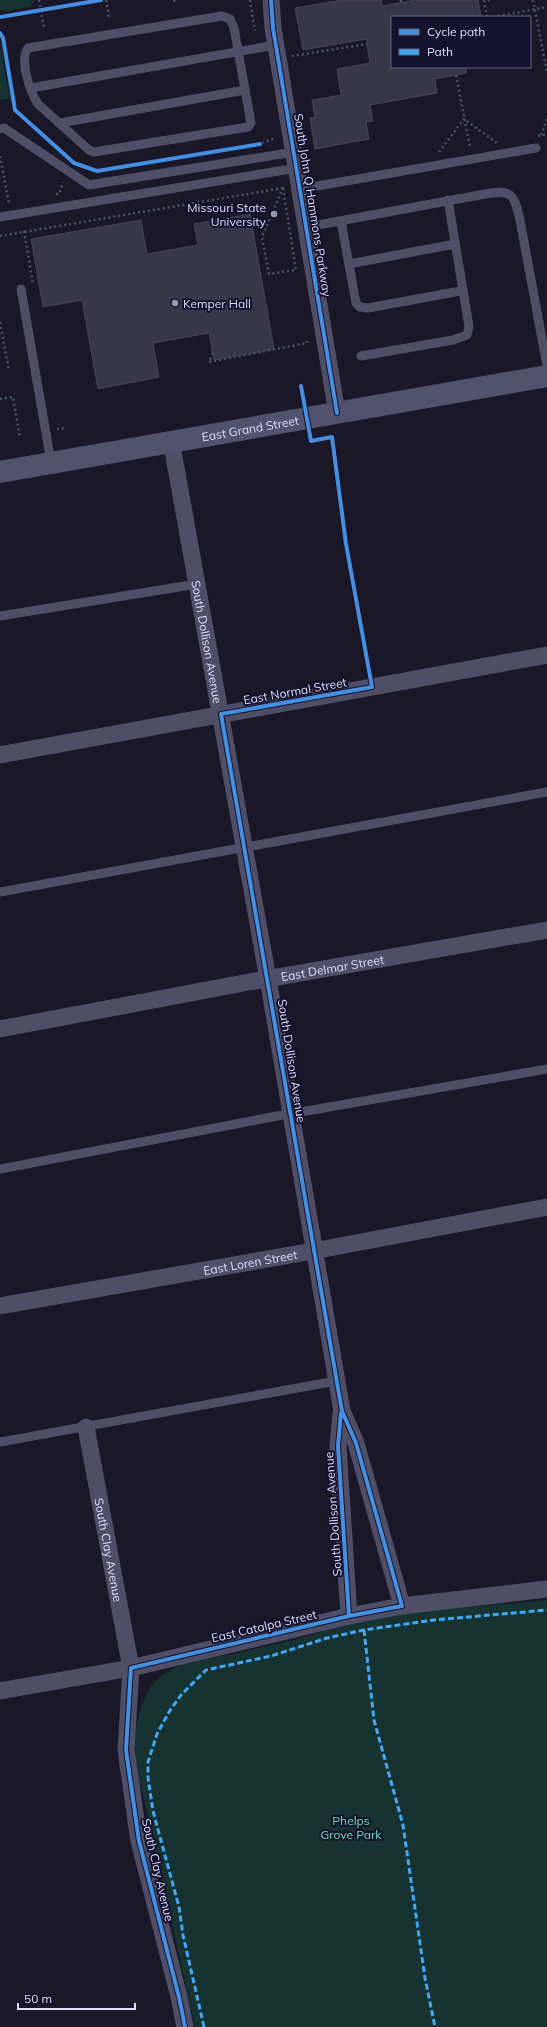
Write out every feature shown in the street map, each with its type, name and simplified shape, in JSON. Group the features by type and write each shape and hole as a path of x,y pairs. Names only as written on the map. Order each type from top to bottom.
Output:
{"main road":[{"name":"East Grand Street","path":"0,472 171,440 337,413 547,376"}],"street":[{"name":"South John Q Hammons Parkway","path":"271,0 283,47 295,160 337,413"},
{"name":"South Dollison Avenue","path":"171,440 268,979 336,1381 342,1411 356,1443 402,1606"},
{"name":"East Normal Street","path":"0,755 547,654"},
{"name":"East Delmar Street","path":"0,1029 268,979 547,930"},
{"name":"East Loren Street","path":"0,1306 313,1251 547,1207"},
{"name":"South Dollison Avenue","path":"342,1411 338,1446 350,1616"},
{"name":"South Clay Avenue","path":"86,1427 131,1668 126,1750 139,1841 179,1996 185,2027"},
{"name":"East Catalpa Street","path":"0,1691 131,1668 350,1616 402,1606 547,1589"}],"lane":[{"path":"222,16 230,19 234,28 251,123 248,127 98,153 89,150 38,104 31,88 24,61 24,53 28,48 222,16"},
{"path":"31,88 239,51 283,47"},
{"path":"60,123 245,90"},
{"path":"0,129 4,128 89,185 295,160"},
{"path":"300,189 536,148"},
{"path":"0,217 295,160"},
{"path":"307,227 499,191 508,193 515,200 547,366"},
{"path":"361,356 453,340 467,335 470,327 448,200"},
{"path":"341,221 356,303 360,307 368,308 463,290"},
{"path":"349,264 455,244"},
{"path":"20,289 50,462"},
{"path":"0,616 197,584"},
{"path":"0,892 547,792"},
{"path":"0,1168 290,1114 547,1069"},
{"path":"0,1442 336,1381"}],"path":[{"path":"39,0 44,30"},
{"path":"0,17 101,0"},
{"path":"106,0 109,17"},
{"path":"174,0 175,5"},
{"path":"487,16 484,2 492,0"},
{"path":"533,0 547,73"},
{"path":"498,16 547,7"},
{"path":"292,56 367,44"},
{"path":"283,47 292,56 293,64"},
{"path":"456,75 470,148 476,146"},
{"path":"464,119 497,143"},
{"path":"439,153 464,119"},
{"path":"541,135 547,119"},
{"path":"534,136 547,134"},
{"path":"490,144 505,141"},
{"path":"432,154 447,152"},
{"path":"0,156 10,208"},
{"path":"51,196 59,194 63,179"},
{"path":"283,188 296,270 269,274 262,237 283,188"},
{"path":"0,236 283,188"},
{"path":"8,202 15,202"},
{"path":"0,322 8,371"},
{"path":"213,353 209,362 307,343"},
{"path":"0,399 13,397 20,438"},
{"path":"55,430 66,428"}],"green space":[{"path":"0,0 34,0 34,3 29,7 4,12 3,10 0,10"},
{"path":"0,40 10,98 0,100"},
{"name":"Phelps Grove Park","path":"547,1600 547,2027 195,2027 135,1765 136,1727 143,1703 154,1683 162,1675 183,1665 294,1640 366,1620 418,1612"}],"building":[{"path":"342,0 381,0 382,6 416,0 478,0 481,16 391,16 391,68 466,68 466,73 435,79 437,93 370,105 373,121 366,122 369,139 315,149 310,118 315,117 312,100 341,95 337,69 370,63 366,39 303,50 295,8"},
{"name":"Kemper Hall","path":"250,214 274,349 214,360 209,333 153,343 159,377 98,389 82,300 43,307 31,239 141,220 147,254 198,245 194,224"}],"marked path":[{"path":"204,2027 183,1935 179,1907 153,1811 148,1778 148,1762 157,1734 169,1712 181,1695 206,1670 271,1656 327,1638 364,1630 434,1620 547,1610"},
{"path":"364,1630 374,1720 403,1825 425,1978 435,2027"}],"cycle path":[{"path":"0,17 101,0"},
{"path":"271,0 273,28 337,413"},
{"path":"0,33 3,38 15,110 74,163 97,171 260,144"},
{"path":"185,2027 179,1997 139,1841 126,1750 131,1668 349,1616 402,1606 356,1443 342,1411 221,714 372,687 346,544 332,437 311,441 301,386"},
{"path":"341,1413 338,1446 349,1616"}],"place":[{"name":"Missouri State University","path":"274,214"},
{"name":"Kemper Hall","path":"175,303"}]}
